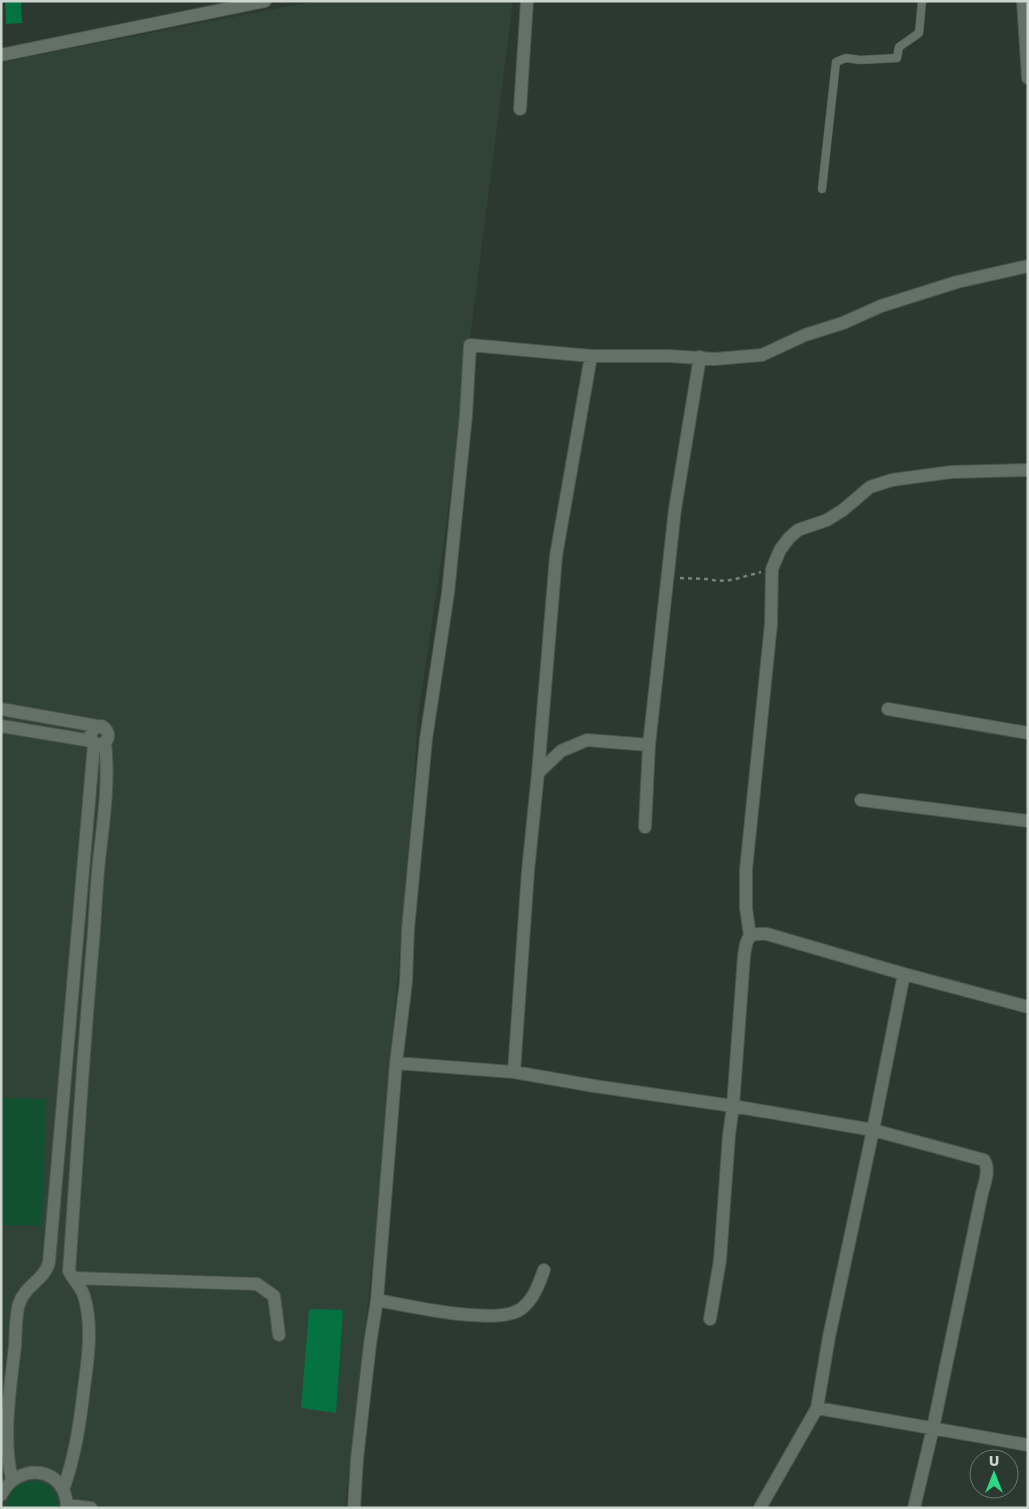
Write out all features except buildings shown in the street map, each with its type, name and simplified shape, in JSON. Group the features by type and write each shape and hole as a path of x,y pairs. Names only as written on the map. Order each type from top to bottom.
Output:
{"street":[{"path":"1,54 265,1"},
{"path":"520,109 527,1"},
{"path":"1023,1 1026,23 1028,78"},
{"path":"354,1508 357,1459 377,1300 396,1063 406,982 408,929 426,739 448,593 466,415 470,345 591,356 700,357 715,359 762,355 805,335 843,323 880,306 957,282 1028,266"},
{"path":"514,1072 528,871 556,556 591,356"},
{"path":"645,827 650,744 675,509 700,357"},
{"path":"750,936 746,908 746,870 771,624 772,569 780,550 798,530 827,520 843,510 870,487 911,477 951,472 1028,470"},
{"path":"1,709 97,726 90,733 106,755 104,821 98,870 84,1042 83,1082 69,1270 81,1287 85,1299 89,1325 87,1362 80,1424 72,1466 63,1490"},
{"path":"888,709 1028,733"},
{"path":"1,726 97,743"},
{"path":"538,773 562,751 587,740 650,744"},
{"path":"12,1480 7,1452 9,1401 19,1304 29,1286 44,1274 49,1262 97,743"},
{"path":"861,800 1028,821"},
{"path":"710,1319 720,1260 744,956 746,942 750,936 767,934 904,974 1028,1007"},
{"path":"760,1508 817,1408 828,1344 904,974"},
{"path":"396,1063 514,1072 594,1086 733,1106 873,1130 984,1160 986,1164 982,1193 933,1428 914,1508"},
{"path":"377,1300 440,1311 495,1316 510,1314 521,1309 534,1295 544,1270"},
{"path":"74,1278 257,1284 274,1296 279,1335"},
{"path":"817,1408 1028,1445"},
{"path":"1,1495 6,1486 19,1475 36,1472 52,1478 63,1490 67,1506 91,1508"}],"lane":[{"path":"822,189 836,62 846,58 860,60 898,58 899,47 919,33 922,1"}],"path":[{"path":"669,576 718,581 732,580 772,569"}],"shaded area":[{"path":"316,1 513,1 443,549 418,716 412,808 374,1248 345,1508 1,1508 1,62"}],"green space":[{"path":"1,1098 46,1099 42,1226 1,1225"},
{"path":"35,1481 46,1484 52,1489 59,1508 8,1508 9,1496 14,1488 23,1483"}]}
